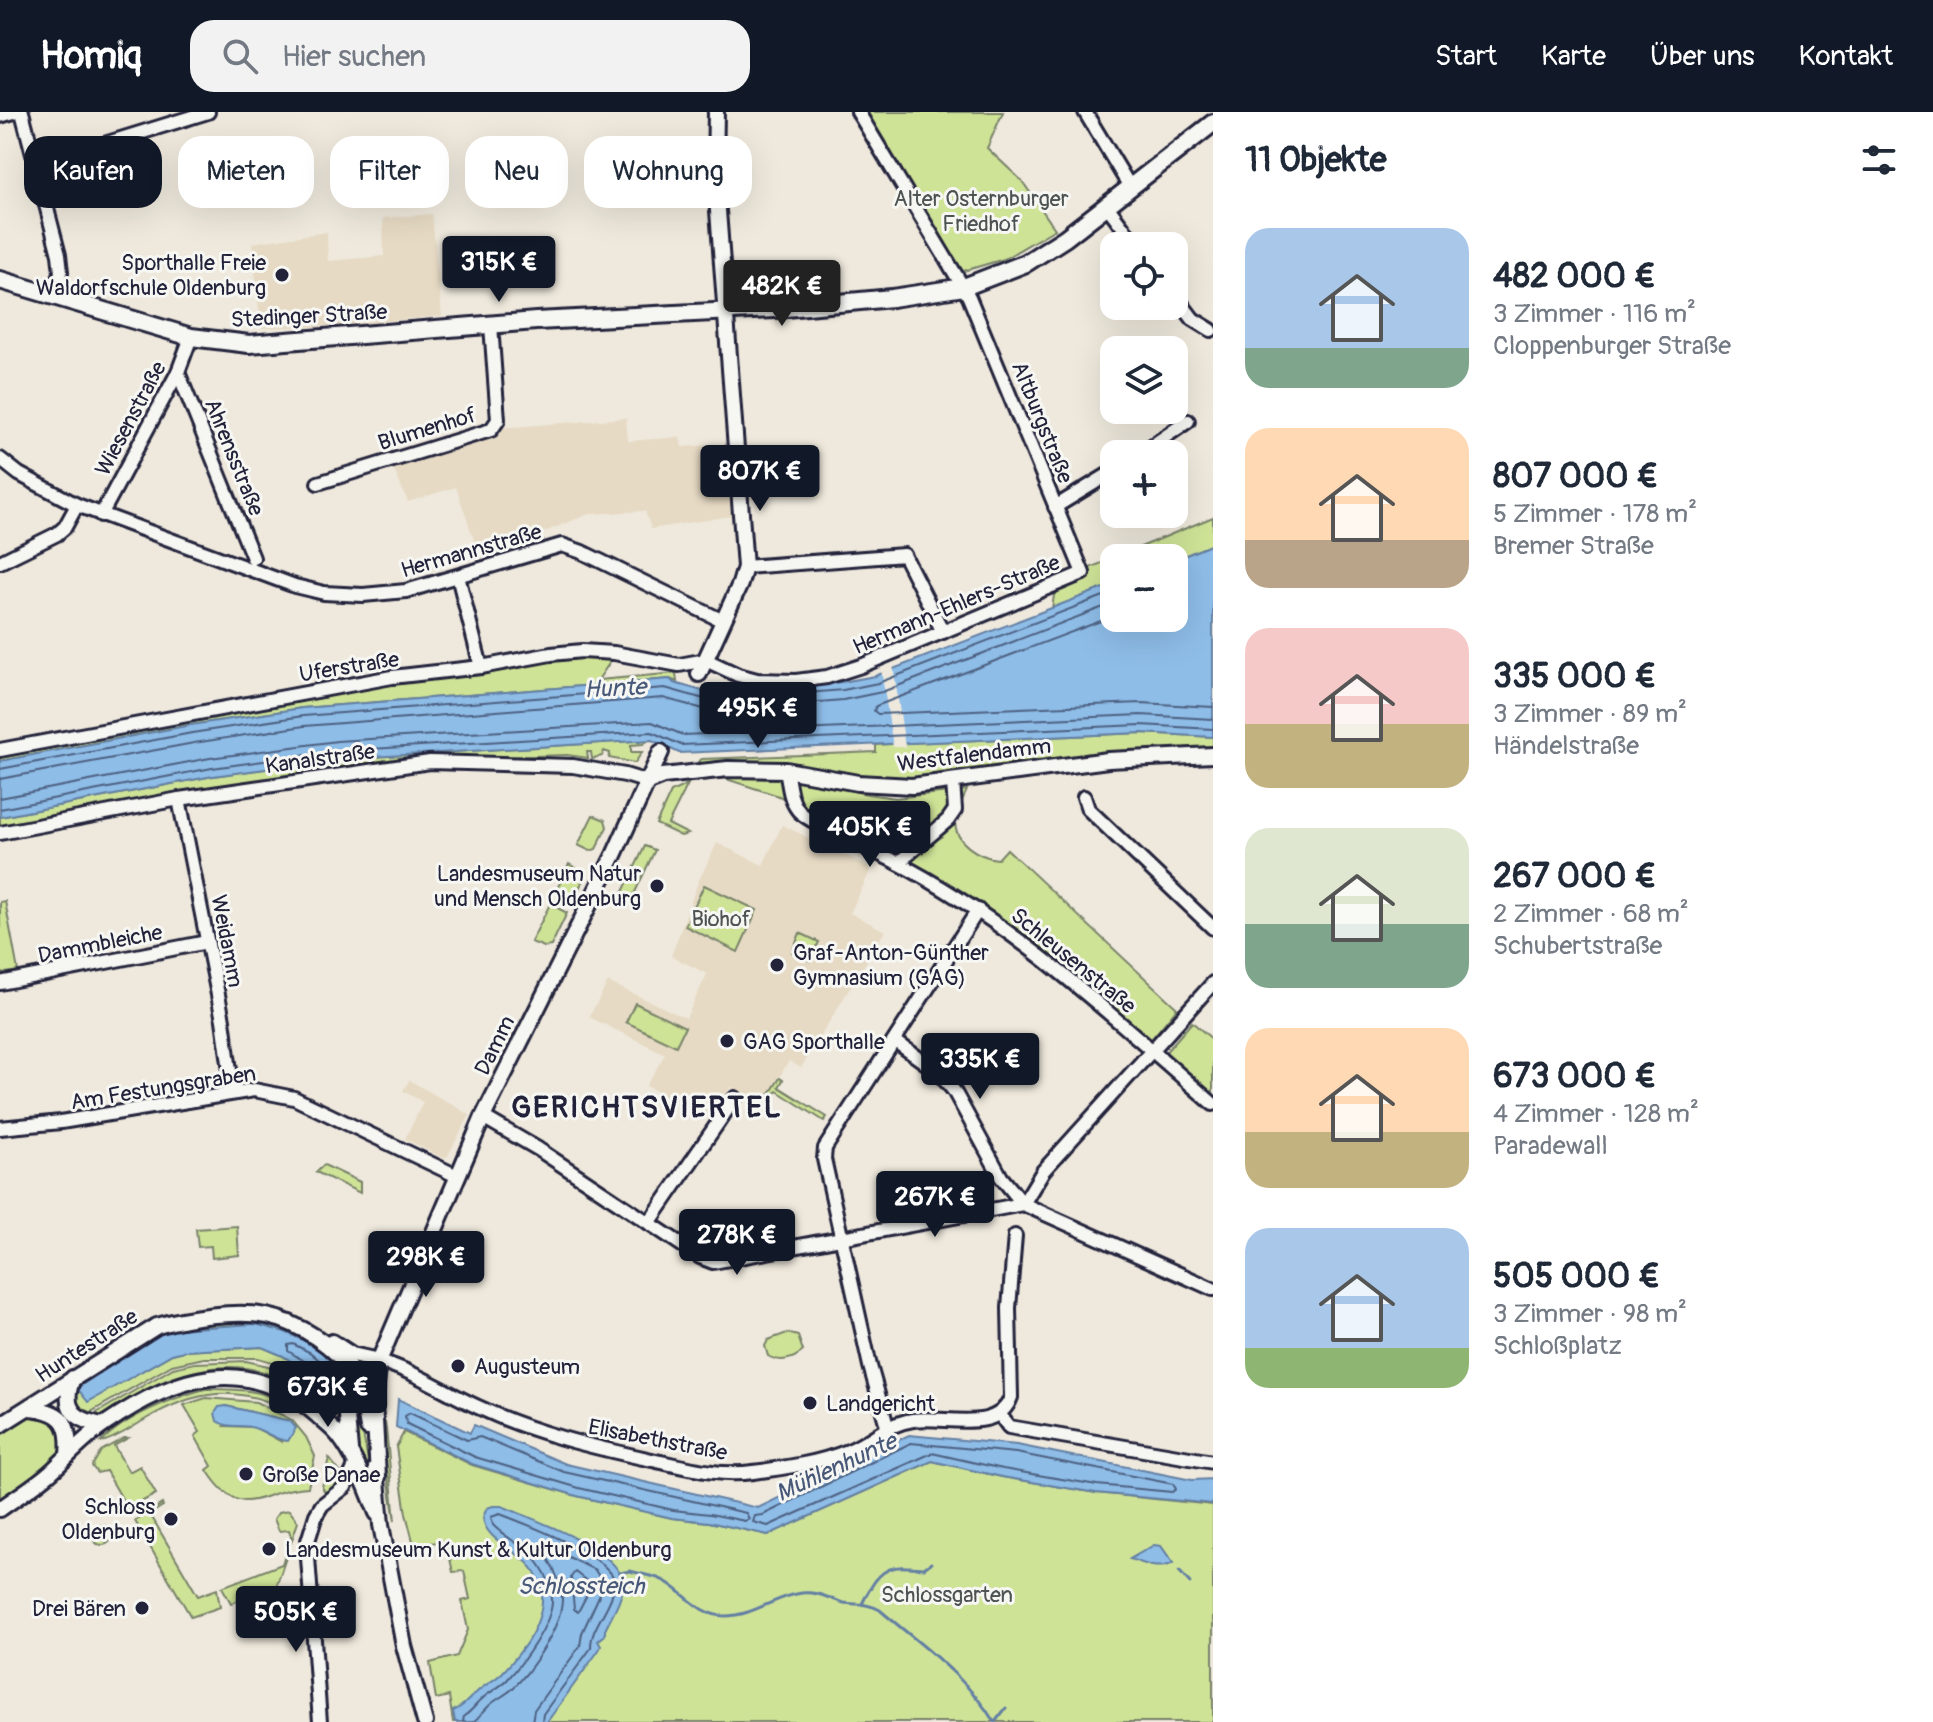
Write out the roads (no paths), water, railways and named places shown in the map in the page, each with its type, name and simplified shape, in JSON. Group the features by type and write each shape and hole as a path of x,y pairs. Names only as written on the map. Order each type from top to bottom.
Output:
{"main road":[{"name":"Stedinger Straße","path":"0,280 191,337 249,344 892,298 964,287 1026,263 1065,238 1213,123"}],"street":[{"path":"0,116 14,112"},
{"path":"22,112 28,136"},
{"path":"130,136 208,112"},
{"path":"699,674 745,567 715,171 716,112"},
{"name":"Altburgstraße","path":"858,112 964,287 1083,573"},
{"path":"1085,112 1130,187"},
{"path":"1107,206 1126,232"},
{"path":"47,208 61,267 54,296"},
{"path":"1188,312 1211,330"},
{"name":"Blumenhof","path":"318,483 491,430 498,420 491,325"},
{"name":"Wiesenstraße","path":"101,515 178,372 191,337"},
{"name":"Ahrensstraße","path":"178,372 253,558"},
{"path":"1160,440 1184,424"},
{"name":"Hermannstraße","path":"0,459 19,474 101,515 259,574 324,593 363,595 406,591 562,545 723,621"},
{"path":"1055,507 1100,480"},
{"path":"0,562 57,534 65,527 77,505"},
{"path":"745,567 904,555 943,632"},
{"name":"Hermann-Ehlers-Straße","path":"706,660 757,680 827,677 861,666 1083,573"},
{"path":"458,576 481,667"},
{"name":"Uferstraße","path":"0,750 392,677 481,667 551,654 582,651 614,653 679,665 706,660"},
{"name":"Damm","path":"378,1362 483,1117 661,752"},
{"name":"Westfalendamm","path":"648,782 663,776 701,770 786,770 875,785 912,786 1108,760 1213,755"},
{"name":"Kanalstraße","path":"0,833 179,799 430,762 573,766 648,782"},
{"name":"Schleusenstraße","path":"786,770 791,798 801,815 898,863 978,910 1024,942 1213,1104"},
{"path":"898,863 948,820 955,810 953,782"},
{"path":"1084,797 1088,809 1213,928"},
{"name":"Weidamm","path":"179,799 223,1020 233,1092"},
{"path":"887,1426 841,1237 824,1159 825,1148 978,910"},
{"name":"Dammbleiche","path":"0,983 207,942"},
{"path":"483,1117 538,1149 700,1257 713,1262 1023,1204 1043,1171 1213,983"},
{"path":"895,1041 938,1072 954,1091 1001,1177 1023,1204 1213,1289"},
{"name":"Am Festungsgraben","path":"0,1128 88,1118 254,1090 294,1098 457,1176"},
{"path":"649,1223 735,1098"},
{"path":"1015,1236 1009,1308 1011,1397 1000,1415 1009,1427 1213,1462"},
{"name":"Huntestraße","path":"0,1425 157,1326 176,1320 206,1317 254,1314 272,1317 324,1344 352,1373 361,1393"},
{"path":"272,1317 300,1324 352,1355 378,1362"},
{"path":"320,1722 307,1555 309,1532 322,1505 345,1487 353,1459 347,1425 350,1408 378,1362"},
{"path":"378,1362 374,1401 381,1525 404,1646 425,1722"},
{"name":"Elisabethstraße","path":"378,1362 398,1367 480,1409 574,1443 726,1474 752,1473 828,1458 850,1450 887,1426 932,1418 975,1420 1000,1415"},
{"path":"73,1378 68,1391 72,1411 81,1420 103,1425"},
{"path":"0,1509 42,1479 103,1425 158,1393 195,1378 250,1379 299,1399 350,1408"},
{"path":"361,1393 378,1477"},
{"path":"299,1399 338,1434 353,1459 381,1525"},
{"path":"29,1408 53,1411 61,1419 69,1437 68,1455"}],"water":[{"name":"Hunte","path":"1213,544 1213,737 1142,733 679,753 652,740 339,759 213,776 0,817 0,761 191,725 302,708 670,679 674,683 710,693 842,682 875,676 1100,589 1100,632 1188,632 1188,554"},
{"path":"255,1324 285,1332 316,1346 344,1375 336,1391 283,1356 262,1347 172,1354 88,1402 77,1388 160,1334 178,1329"},
{"path":"398,1399 470,1433 474,1425 566,1464 758,1508 909,1435 1017,1445 1192,1480 1213,1479 1213,1504 1096,1493 932,1461 768,1535 709,1522 672,1518 577,1496 472,1464 396,1427"},
{"path":"219,1407 290,1421 296,1428 288,1441 255,1428 225,1425 217,1421 215,1413"},
{"name":"Schlossteich","path":"502,1506 592,1547 619,1571 623,1584 605,1635 598,1641 601,1646 599,1650 547,1722 455,1722 453,1711 511,1663 528,1640 540,1614 541,1587 536,1574 485,1526 483,1517 487,1508"},
{"path":"1154,1545 1161,1546 1173,1563 1157,1567 1130,1559"}],"waterway":[{"path":"909,1567 924,1568 931,1563"},
{"path":"862,1604 879,1576 891,1569 907,1567"},
{"path":"620,1573 630,1571 650,1576"},
{"path":"1179,1571 1190,1583"},
{"path":"651,1576 661,1579 714,1615 745,1613 792,1595 808,1593 880,1610"},
{"path":"881,1611 957,1676 994,1722"},
{"path":"995,1722 1006,1708"}],"place":[{"name":"Sporthalle Freie Waldorfschule Oldenburg","path":"282,275"},
{"name":"Landesmuseum Natur und Mensch Oldenburg","path":"657,886"},
{"name":"Graf-Anton-Günther Gymnasium (GAG)","path":"777,965"},
{"name":"GAG Sporthalle","path":"727,1041"},
{"name":"Augusteum","path":"458,1366"},
{"name":"Landgericht","path":"810,1403"},
{"name":"Große Danae","path":"246,1474"},
{"name":"Schloss Oldenburg","path":"171,1519"},
{"name":"Landesmuseum Kunst & Kultur Oldenburg","path":"269,1549"},
{"name":"Drei Bären","path":"142,1608"}],"district":[{"name":"GERICHTSVIERTEL","path":"647,1107"}],"park label":[{"name":"Alter Osternburger Friedhof","path":"981,210"},
{"name":"Biohof","path":"721,918"},
{"name":"Schlossgarten","path":"947,1594"}],"water label":[{"name":"Mühlenhunte","path":"836,1467"}]}
